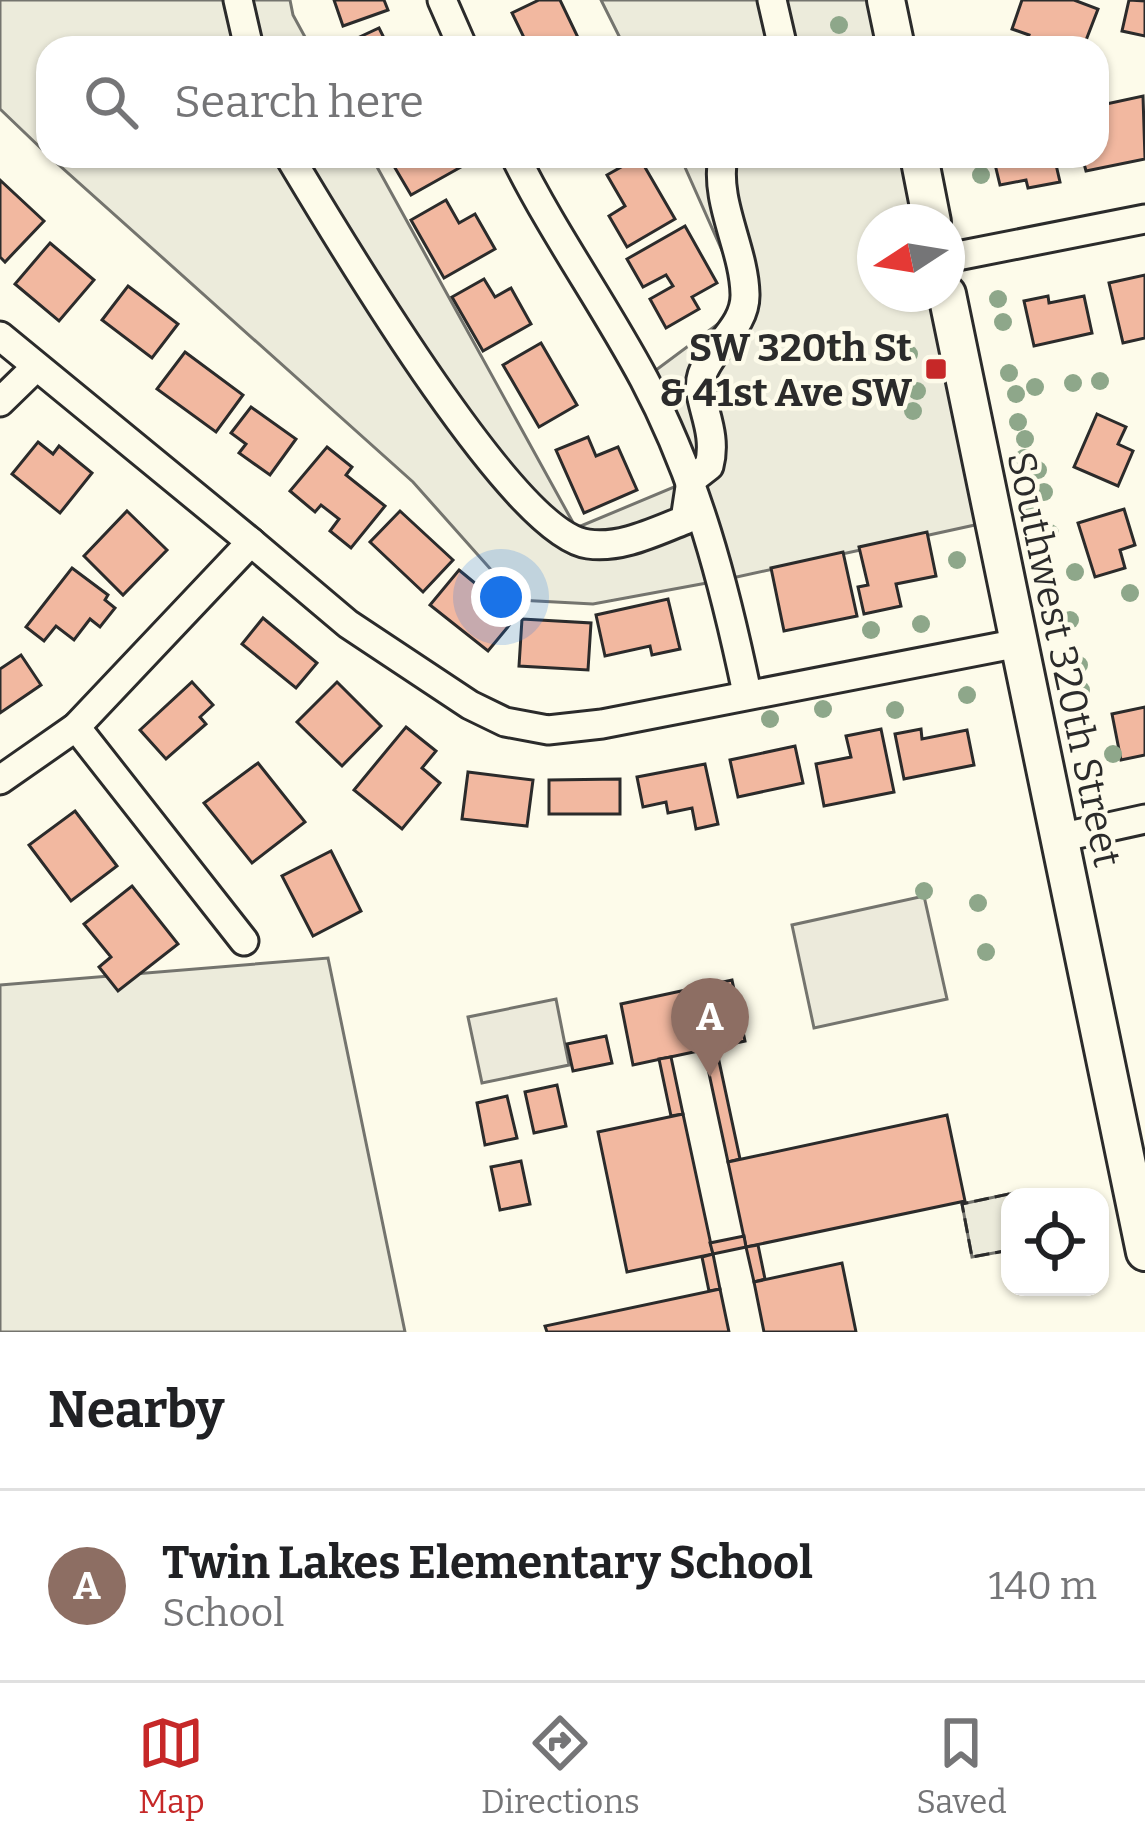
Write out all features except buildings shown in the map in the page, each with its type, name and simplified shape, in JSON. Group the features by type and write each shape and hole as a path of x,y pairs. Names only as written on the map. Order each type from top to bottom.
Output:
{"main road":[{"path":"886,0 894,36"},
{"path":"921,168 928,204"},
{"name":"Southwest 320th Street","path":"951,312 1059,838 1132,1128 1145,1252"}],"street":[{"path":"238,0 246,36"},
{"path":"442,0 458,36"},
{"path":"772,0 780,36"},
{"path":"297,168 420,364 544,521 588,544 633,539 685,520 691,481 709,466 712,430 701,378 746,298 723,190 723,168"},
{"path":"522,168 644,379 691,481 723,580 747,693"},
{"path":"965,254 1145,219"},
{"path":"0,336 348,624 470,705 505,722 548,730 602,724 1018,643"},
{"path":"0,402 36,367"},
{"path":"0,780 76,727 251,542"},
{"path":"76,727 244,941"},
{"path":"1059,838 1145,819"}],"shaded area":[{"path":"0,0 290,0 304,36 36,36 36,144 0,109"},
{"path":"601,0 886,0 894,36 619,36"},
{"path":"62,168 378,168 576,528 691,480 644,379 730,315 736,282 685,168 921,168 928,204 857,204 857,312 951,312 993,521 593,604 518,600 413,482"},
{"path":"924,896 947,999 814,1028 792,925"},
{"path":"328,958 405,1332 0,1332 0,985"},
{"path":"556,999 569,1065 482,1083 468,1017"},
{"path":"1001,1196 1001,1252 972,1257 962,1204"}],"fence":[{"path":"1001,1196 962,1204 972,1257 1001,1252"}],"place":[{"name":"SW 320th St & 41st Ave SW","path":"936,369"},
{"name":"Twin Lakes Elementary School","path":"710,1077"}]}
